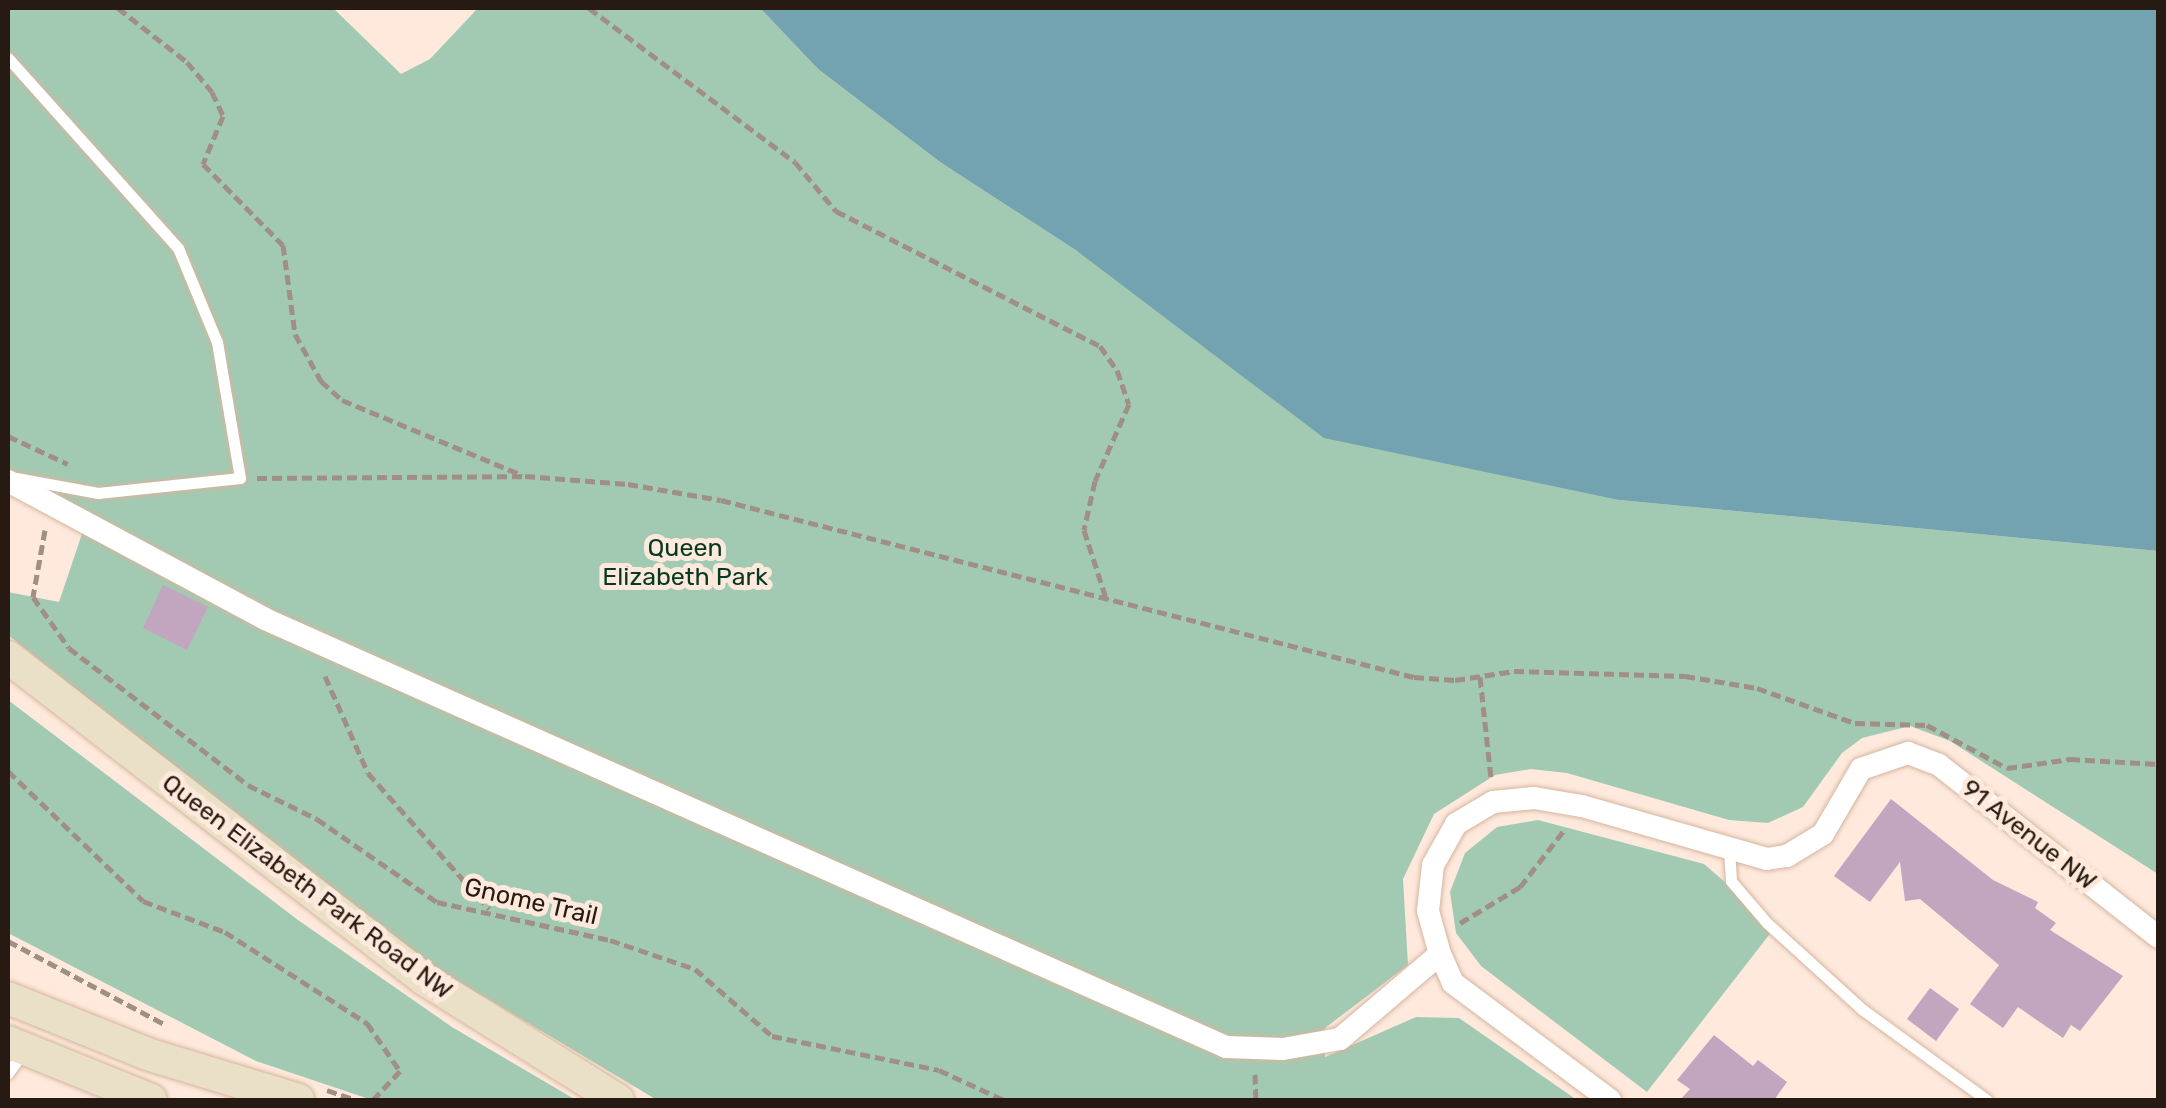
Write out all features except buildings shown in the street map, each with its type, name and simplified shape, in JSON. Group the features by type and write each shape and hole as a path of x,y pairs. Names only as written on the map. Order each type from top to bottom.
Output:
{"main road":[{"name":"Queen Elizabeth Park Road NW","path":"8,657 424,979 618,1100"},
{"path":"8,998 147,1054 310,1095"},
{"path":"13,1054 151,1100"},
{"path":"147,1054 219,1100"}],"street":[{"path":"8,479 308,639 1226,1046 1254,1051 1340,1039 1438,946"},
{"name":"91 Avenue NW","path":"1729,851 1766,859 1807,847 1836,817 1861,769 1891,754 1939,765 2158,937"},
{"path":"1610,1100 1454,983 1438,946 1427,890 1442,843 1456,824 1493,802 1534,798 1582,806 1729,851"}],"lane":[{"path":"8,58 178,248 217,342 240,478 98,494 8,479"},
{"path":"1729,851 1731,881 1767,923 1862,1010 1987,1100"}],"path":[{"path":"118,8 187,62 212,92 224,116 202,164 283,245 296,334 321,381 342,400 525,476"},
{"path":"589,8 795,162 836,212 1100,346 1118,370 1129,404 1096,481 1084,530 1106,598"},
{"path":"240,478 525,476 628,484 721,500 1414,677 1480,677 1514,671 1685,676 1757,688 1855,723 1927,725 2007,768 2070,759 2158,764"},
{"name":"Gnome Trail","path":"50,502 32,597 70,648 248,785 317,819 437,902 491,911 695,970 772,1036 939,1070 1004,1100"},
{"path":"308,639 368,773 403,806 463,887 491,911"},
{"path":"1480,677 1493,802"},
{"path":"8,771 143,901 225,932 367,1023 400,1071 373,1100"},
{"path":"1438,946 1520,886 1582,806"},
{"path":"8,941 170,1027"},
{"path":"310,1095 356,1100"}],"green space":[{"name":"Queen Elizabeth Park","path":"8,8 333,8 401,74 430,59 478,8 760,8 818,69 940,162 1077,251 1619,500 2158,551 2158,874 1950,741 1910,726 1862,738 1842,753 1803,807 1768,823 1729,820 1567,773 1531,769 1495,775 1434,814 1403,879 1408,965 1325,1028 1325,1057 1416,1017 1459,1018 1577,1100 657,1100 404,949 8,635 8,592 59,602 86,522 10,483 8,496"},
{"path":"8,700 298,920 452,1027 576,1100 372,1100 256,1061 8,933"},
{"path":"1538,820 1704,864 1776,926 1647,1092 1481,966 1456,933 1450,892 1465,853 1497,827"}],"water":[{"path":"760,8 2158,8 2158,551 1619,500 1324,438 1077,251 940,162 818,69"}]}
